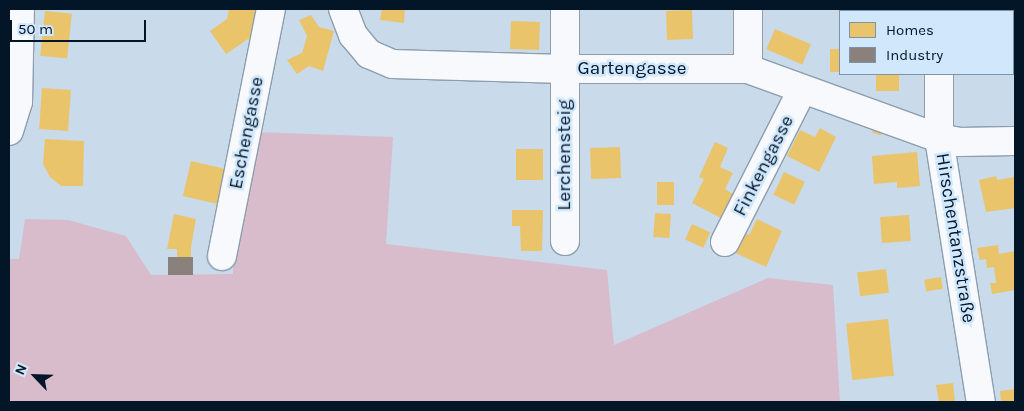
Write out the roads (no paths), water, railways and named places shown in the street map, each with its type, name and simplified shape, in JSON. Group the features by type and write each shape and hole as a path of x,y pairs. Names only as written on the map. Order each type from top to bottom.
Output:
{"street":[{"path":"9,131 18,102 20,9"},
{"name":"Eschengasse","path":"222,256 272,9"},
{"name":"Gartengasse","path":"343,9 353,35 368,54 392,64 564,70 748,69 939,138 958,142 1015,141"},
{"name":"Lerchensteig","path":"565,9 565,241"},
{"path":"748,9 748,69"},
{"name":"Hirschentanzstraße","path":"939,75 939,138 980,402"},
{"name":"Finkengasse","path":"725,242 802,90"}]}
